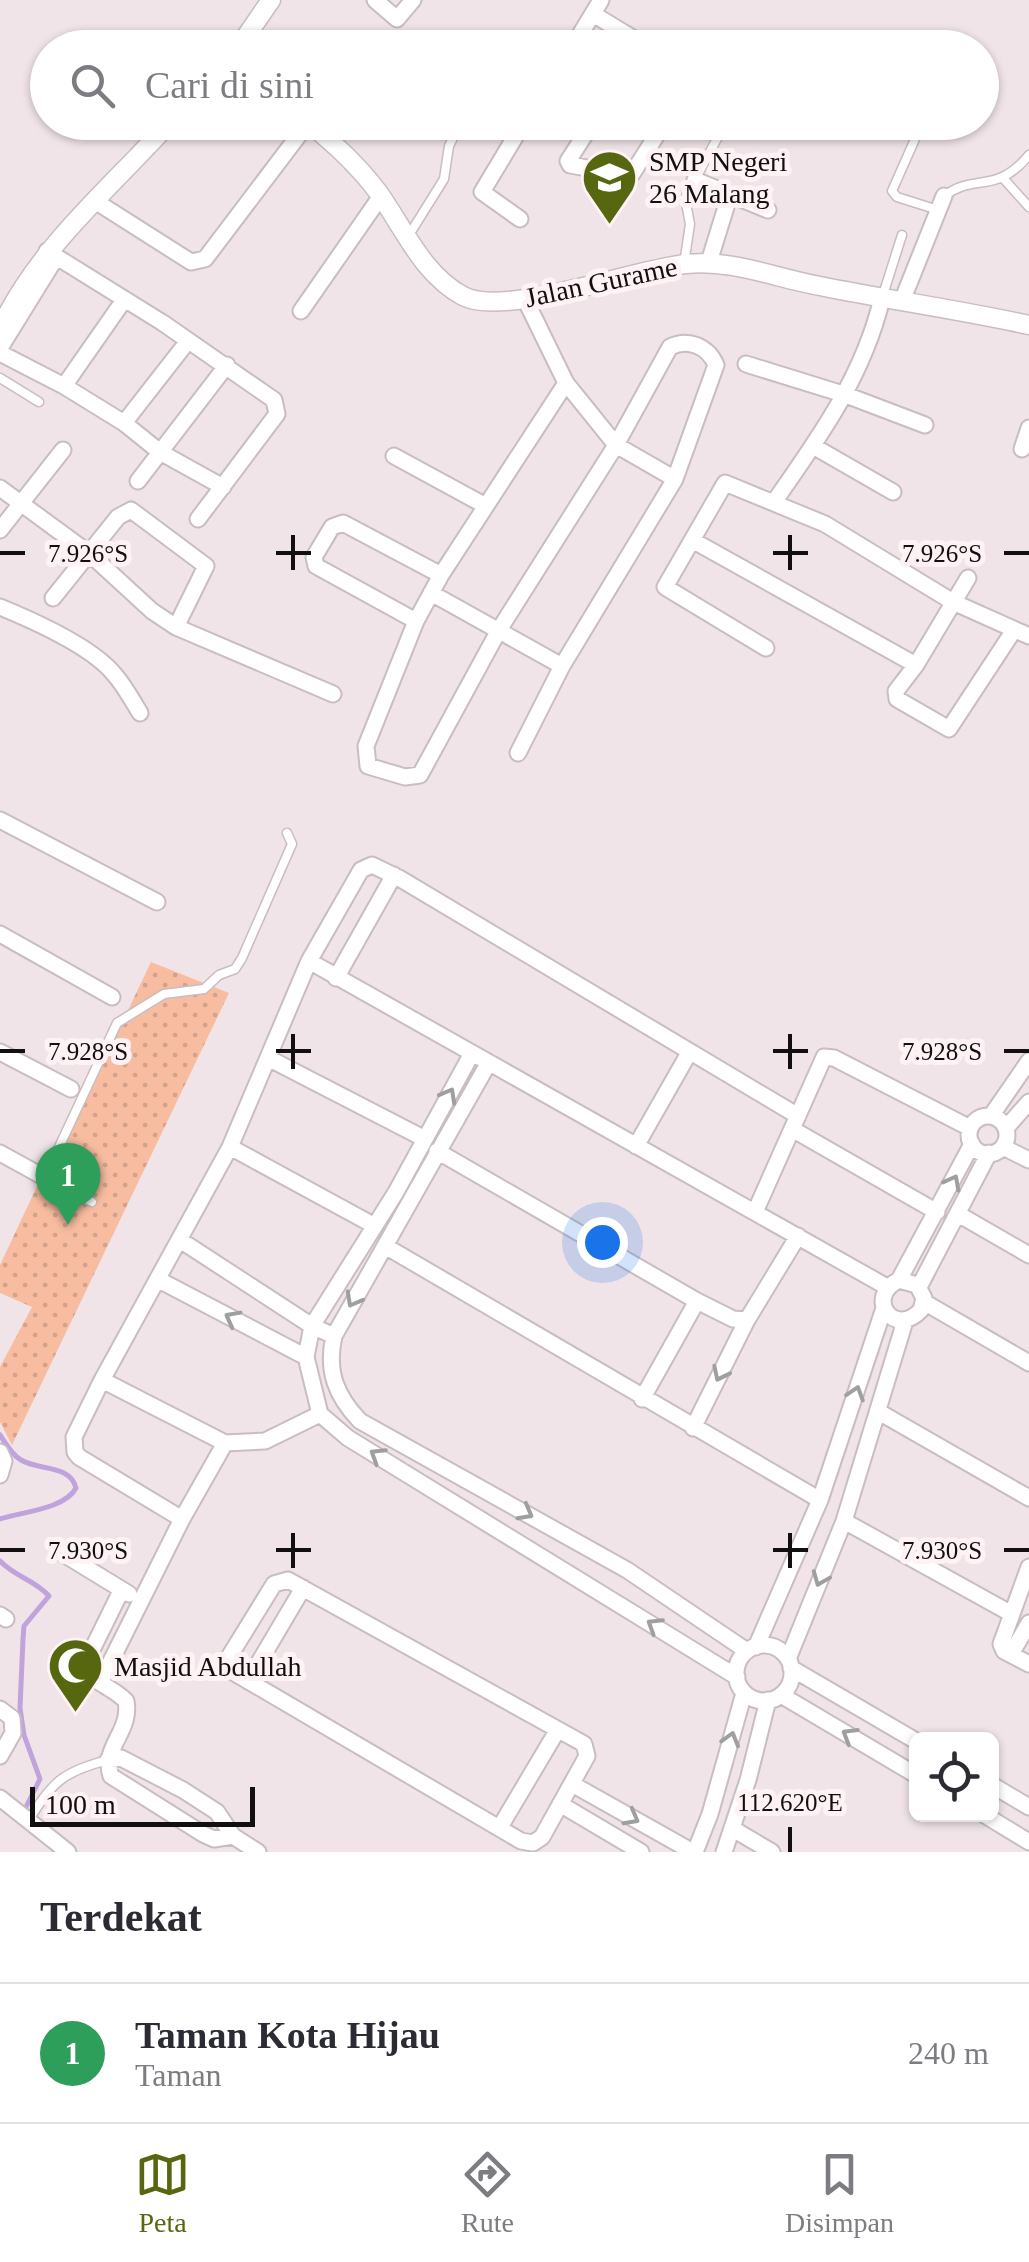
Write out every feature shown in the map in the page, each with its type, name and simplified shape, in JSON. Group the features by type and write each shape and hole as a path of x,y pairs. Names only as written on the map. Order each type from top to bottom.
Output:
{"street":[{"path":"255,30 271,0"},
{"path":"374,0 397,19 413,0"},
{"path":"583,30 597,7 625,30"},
{"path":"0,329 22,287 153,140"},
{"path":"95,201 191,262 198,262 295,140"},
{"name":"Jalan Gurame","path":"330,140 350,156 381,196 406,239 440,280 480,303 525,299 709,262 882,298 1027,319"},
{"path":"513,140 482,192 520,218"},
{"path":"582,140 568,162 570,165 627,175 632,174 654,140"},
{"path":"695,180 768,210"},
{"path":"709,262 730,194"},
{"path":"300,311 381,196"},
{"path":"902,301 941,203"},
{"path":"51,255 227,365 274,400 277,414 198,520"},
{"path":"51,255 0,350 124,423 160,452 223,486"},
{"path":"774,502 846,394 876,324 882,298"},
{"path":"525,299 566,382 616,446 675,479"},
{"path":"64,386 124,300"},
{"path":"124,423 188,341"},
{"path":"518,752 562,666 675,479 716,365 711,354 695,344 679,343 670,348 616,446 499,630 420,775 405,777 368,766 365,756 416,621 441,574 566,382"},
{"path":"746,364 846,394 926,425"},
{"path":"138,481 227,365"},
{"path":"1022,449 1029,428"},
{"path":"813,446 893,492"},
{"path":"0,530 63,450"},
{"path":"394,456 486,506"},
{"path":"766,648 667,590 666,584 724,482 825,524 952,602 1022,633 948,729 897,699 896,691 916,665 952,602 968,578"},
{"path":"0,488 90,554 152,612 176,627 333,694"},
{"path":"52,598 118,518 130,510 204,561 206,572 176,627"},
{"path":"416,621 316,566 314,556 332,528 343,523 441,574"},
{"path":"692,540 916,665"},
{"path":"431,593 562,666"},
{"path":"0,607 32,620 99,660 114,672 140,713"},
{"path":"0,820 157,902"},
{"path":"182,1519 75,1452 74,1437 230,1147 309,961 361,870 372,865 688,1053 937,1212"},
{"path":"336,978 394,876"},
{"path":"0,934 112,997"},
{"path":"309,961 798,1236 893,1284 912,1281 922,1294 1029,1364"},
{"path":"0,1052 71,1089"},
{"path":"636,1146 688,1053"},
{"path":"471,1055 425,1139 385,1246 334,1336 330,1352 340,1400 360,1421 594,1551 752,1649 776,1648 790,1663 909,1737"},
{"path":"756,1212 824,1057 996,1150 1029,1160"},
{"path":"270,1059 425,1139"},
{"path":"991,1116 1029,1062"},
{"path":"488,1064 437,1151 375,1226 312,1326 306,1356 320,1414 348,1438 736,1677 744,1693 757,1700 774,1698 909,1771"},
{"path":"1006,1128 1029,1102"},
{"path":"736,1677 737,1665 752,1649 820,1500 884,1308 883,1298 937,1212 976,1120 991,1116 1000,1120 1008,1138 996,1150 958,1214 922,1294 919,1314 905,1321 891,1317 884,1308"},
{"path":"230,1147 375,1226"},
{"path":"437,1151 697,1300 733,1319 747,1320"},
{"path":"0,1153 47,1178"},
{"path":"958,1214 1029,1255"},
{"path":"693,1428 747,1320 798,1236"},
{"path":"180,1240 312,1326 334,1336"},
{"path":"385,1246 820,1500"},
{"path":"159,1280 306,1356"},
{"path":"642,1399 697,1300"},
{"path":"724,1852 774,1698 789,1685 790,1663 844,1521 905,1321"},
{"path":"102,1380 225,1443 265,1441 320,1414"},
{"path":"879,1412 1029,1498"},
{"path":"348,1438 360,1421"},
{"path":"101,1681 182,1519 225,1443"},
{"path":"0,1452 4,1461 0,1475"},
{"path":"836,1453 861,1462"},
{"path":"844,1521 1010,1613"},
{"path":"578,1577 594,1551"},
{"path":"62,1553 142,1600"},
{"path":"1029,1567 1001,1645 1029,1664"},
{"path":"288,1580 584,1744 587,1756 542,1837 533,1843 521,1840 248,1681 233,1672 229,1657 274,1584 288,1580"},
{"path":"248,1681 303,1588"},
{"path":"121,1591 83,1664 83,1672 114,1688 128,1708 123,1730 108,1760 112,1776 215,1846 233,1836"},
{"path":"1012,1654 1029,1623"},
{"path":"572,1784 694,1852 710,1814 744,1693"},
{"path":"0,1709 12,1718 14,1727 0,1756"},
{"path":"500,1827 557,1731"},
{"path":"108,1760 121,1758 194,1797 224,1818 233,1836 258,1852"},
{"path":"999,1789 1029,1807"},
{"path":"999,1805 1008,1795"},
{"path":"0,1798 68,1852"},
{"path":"560,1804 641,1852"},
{"path":"995,1822 1029,1842"},
{"path":"732,1828 772,1852"}],"lane":[{"path":"406,239 444,179 452,140"},
{"path":"684,264 690,224 685,198 716,140"},
{"path":"915,140 892,192 897,197 941,203 952,191 1003,178 1029,155"},
{"path":"1003,178 1029,207"},
{"path":"882,298 902,235"},
{"path":"2,382 39,402"},
{"path":"92,1202 47,1178 118,1023 164,994 204,989 239,964 292,844 287,832"},
{"path":"29,1820 50,1788 74,1768 108,1760"}],"shaded area":[{"path":"151,962 229,993 12,1445 0,1422 0,1367 32,1307 0,1293 0,1265 39,1182 45,1185"}],"waterway":[{"path":"0,1435 18,1458 61,1471 73,1480 76,1488 53,1505 0,1519"},
{"path":"0,1561 49,1596 24,1626 20,1708 24,1735 40,1779 26,1807"}],"place":[{"name":"SMP Negeri 26 Malang","path":"610,226"},
{"name":"Taman Kota Hijau","path":"68,1225"},
{"name":"Masjid Abdullah","path":"75,1715"}]}
